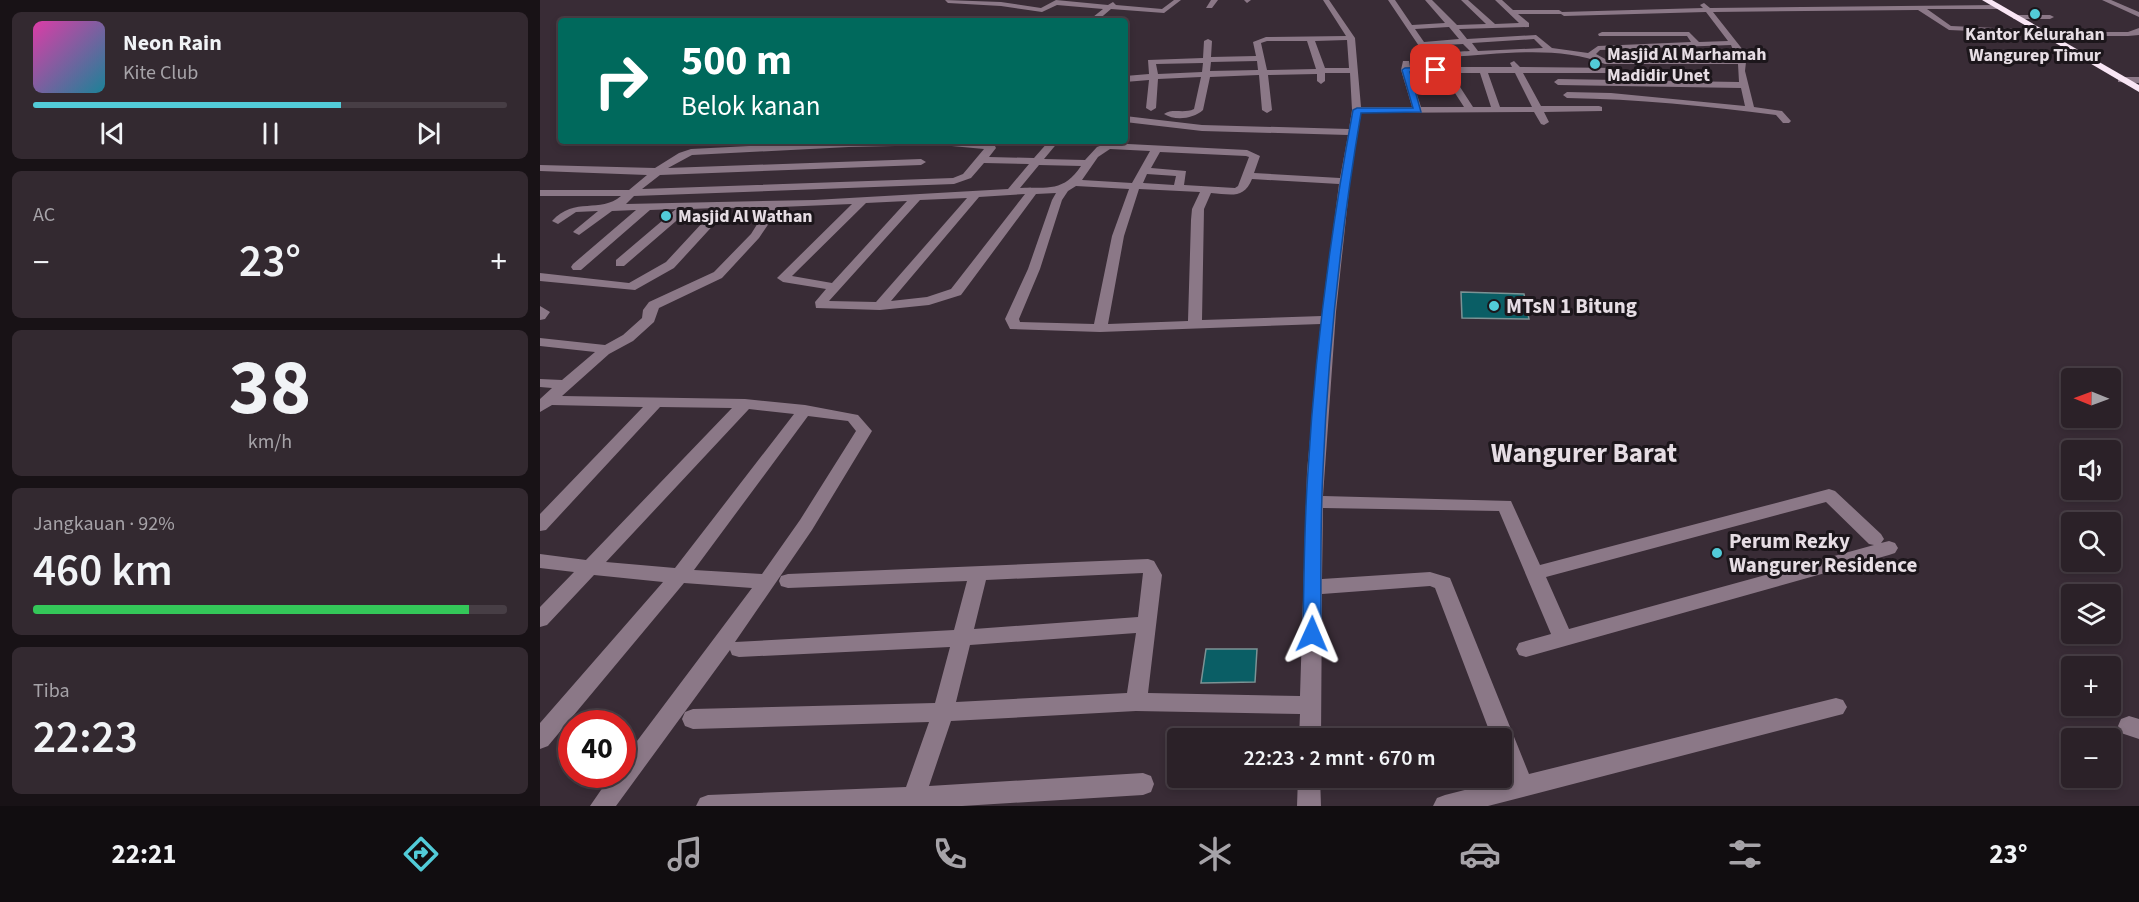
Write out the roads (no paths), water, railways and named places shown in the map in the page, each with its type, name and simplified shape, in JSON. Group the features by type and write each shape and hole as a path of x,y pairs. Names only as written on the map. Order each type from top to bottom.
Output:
{"highway":[{"path":"1986,0 2139,89"}],"street":[{"path":"1025,8 1038,0"},
{"path":"1095,18 1117,0"},
{"path":"1126,17 1147,0"},
{"path":"948,1 1043,10 1059,1 1084,2 1166,11 1178,0"},
{"path":"1209,6 1215,0"},
{"path":"1310,728 1315,502 1328,320 1345,181 1357,110 1351,38 1326,0"},
{"path":"1391,0 1424,47 1466,41 1536,37 1550,50"},
{"path":"1428,0 1454,26 1476,53"},
{"path":"1464,0 1493,26"},
{"path":"1411,27 1526,25 1498,0"},
{"path":"1702,0 1706,10 1740,50 1743,85 1748,104"},
{"path":"1811,0 1825,9"},
{"path":"2105,0 2139,15"},
{"path":"1068,13 1084,2"},
{"path":"1580,5 1588,6 1593,14"},
{"path":"1919,7 1948,28 2042,33 2128,34 2138,33 2139,30"},
{"path":"1511,12 1593,14 1706,10 1999,8"},
{"path":"1668,11 1676,19"},
{"path":"2016,17 2050,17"},
{"path":"1593,52 1603,32 1686,30 1697,45"},
{"path":"1311,38 1321,70 1321,81"},
{"path":"1267,110 1263,71 1256,44 1261,39 1351,38"},
{"path":"1169,114 1196,112 1203,95 1208,41"},
{"path":"1472,110 1440,70 1440,60 1448,55 1550,50 1593,52 1734,43"},
{"path":"2059,43 2096,43"},
{"path":"1593,52 1603,61 1608,62 1742,67"},
{"path":"1151,108 1154,76 1150,64 1153,62 1260,58"},
{"path":"1547,59 1575,110"},
{"path":"1418,111 1406,67 1483,70 1515,66 1553,70 1742,67"},
{"path":"1515,66 1544,122"},
{"path":"1128,79 1263,71 1355,70"},
{"path":"1483,70 1497,110"},
{"path":"1558,82 1665,80 1684,84 1743,85"},
{"path":"2121,80 2139,80"},
{"path":"1684,84 1694,95 1748,104 1779,113 1786,121"},
{"path":"1567,95 1748,104"},
{"path":"1357,110 1599,109"},
{"path":"1128,119 1202,128 1353,132"},
{"path":"579,232 678,155 691,152 880,144"},
{"path":"908,183 932,144"},
{"path":"540,193 632,193 960,180 982,160 990,147 974,144"},
{"path":"1010,192 1052,144"},
{"path":"791,186 826,146"},
{"path":"558,221 576,209 689,204 862,201 1032,192 1069,186 1241,190 1255,156 1250,153 1108,146 1095,153 1088,163 1069,186 1057,200 1034,270 1012,322 1015,326 1100,328 1328,320"},
{"path":"1100,328 1118,236 1134,186 1156,148"},
{"path":"982,160 1088,163"},
{"path":"540,168 660,171 921,162"},
{"path":"1143,171 1182,174 1178,188"},
{"path":"1248,176 1345,181"},
{"path":"1195,323 1198,209 1207,189"},
{"path":"917,197 874,242 821,302 821,305 880,306 920,303 937,300 956,292 1032,192"},
{"path":"880,306 975,194"},
{"path":"836,287 783,278 862,201"},
{"path":"620,263 689,204"},
{"path":"540,277 631,287 670,266 727,204"},
{"path":"544,404 604,351 637,331 649,319 650,310 654,305 718,275 755,236 776,204"},
{"path":"577,267 648,206"},
{"path":"540,310 543,312 540,316"},
{"path":"540,342 601,348 604,351"},
{"path":"540,383 566,385"},
{"path":"544,404 599,400 654,404 745,404 853,418 864,431 808,522 777,582 717,654 602,806"},
{"path":"540,525 654,404"},
{"path":"540,619 656,500 745,404"},
{"path":"540,740 679,576 805,410"},
{"path":"1526,649 1882,543 1829,495 1535,573"},
{"path":"1315,502 1505,505 1563,638"},
{"path":"540,561 588,568 777,582 1148,566 1153,575 1136,702"},
{"path":"914,798 943,712 978,574"},
{"path":"1313,587 1430,579 1443,583 1483,691 1523,787"},
{"path":"739,649 961,638 1145,624"},
{"path":"693,718 943,712 1136,702 1310,705"},
{"path":"1445,806 1836,707"},
{"path":"708,806 914,798 1143,784"},
{"path":"1309,788 1309,806"}],"place":[{"name":"Kantor Kelurahan Wangurep Timur","path":"2035,14"},
{"name":"Masjid Al Marhamah Madidir Unet","path":"1595,64"},
{"name":"Masjid Al Wathan","path":"666,216"},
{"name":"MTsN 1 Bitung","path":"1494,306"},
{"name":"Perum Rezky Wangurer Residence","path":"1717,553"}],"district":[{"name":"Wangurer Barat","path":"1584,453"}]}
